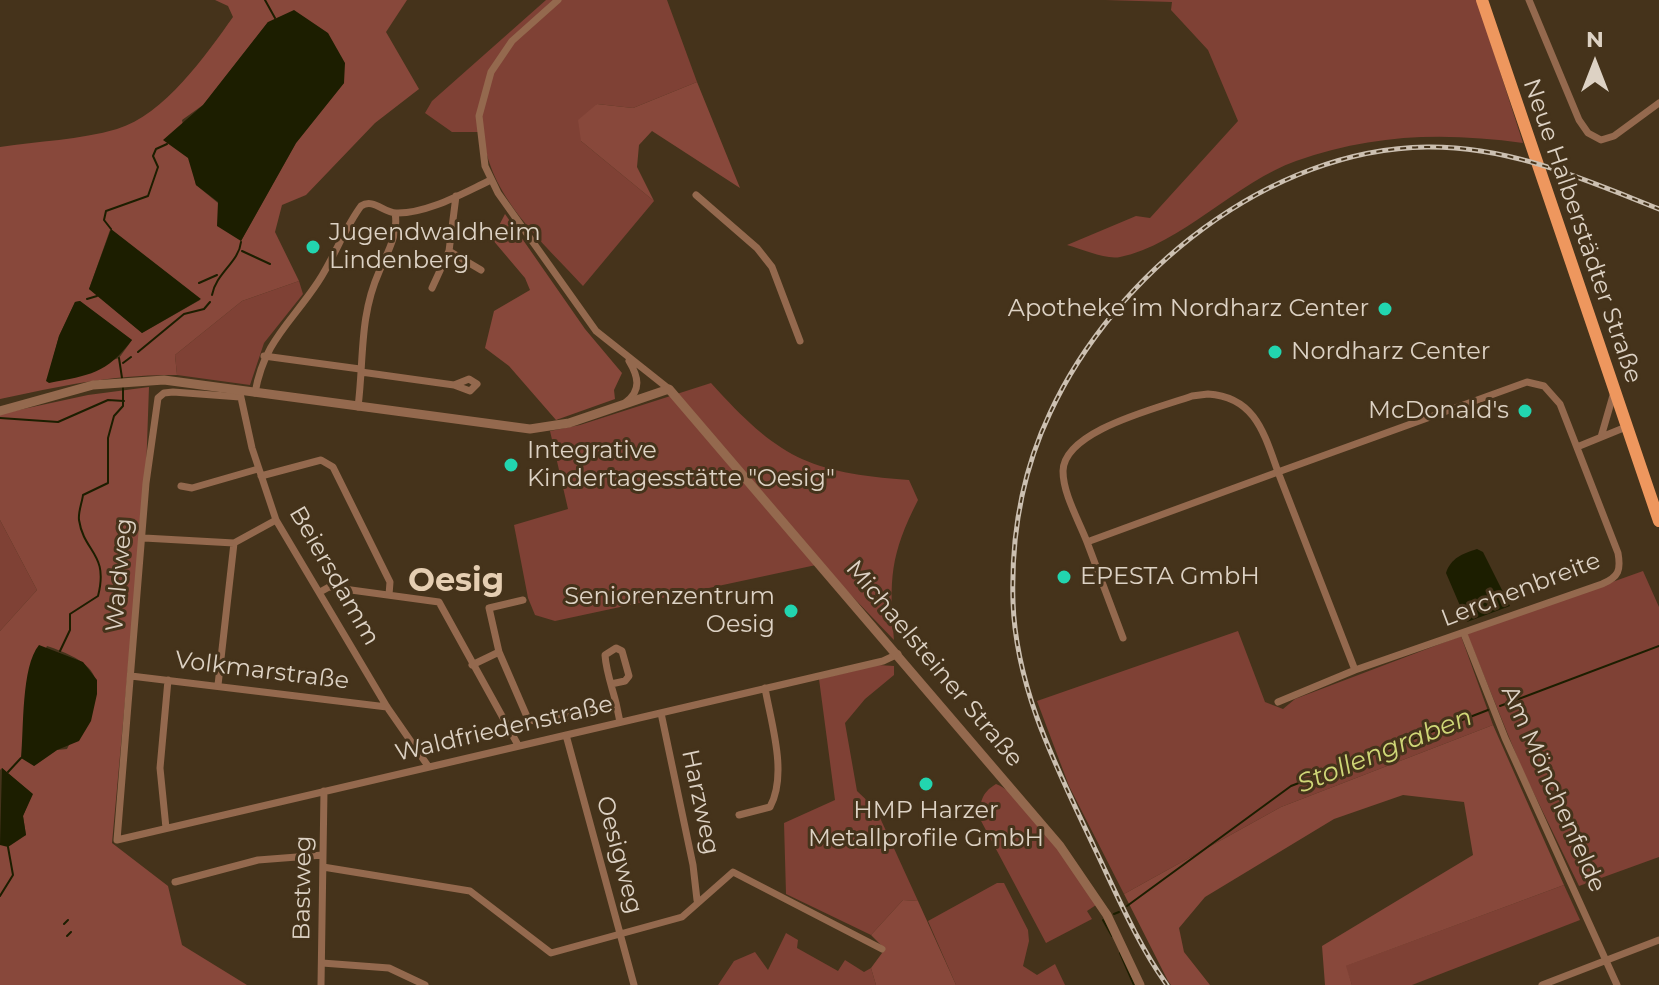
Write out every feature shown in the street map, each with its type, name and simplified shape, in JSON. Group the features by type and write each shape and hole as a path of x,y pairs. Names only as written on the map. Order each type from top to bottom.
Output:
{"main road":[{"name":"Neue Halberstädter Straße","path":"1482,0 1659,521"}],"street":[{"path":"558,0 512,41 488,80 481,106 479,136 491,180 585,317 628,359 669,389"},
{"path":"1529,0 1576,114 1588,133 1601,140 1614,136 1659,103"},
{"path":"246,393 264,356 319,282 361,206 371,204 395,213 456,196 491,180"},
{"path":"696,195 757,248 772,267 800,341"},
{"path":"432,288 449,251 456,196"},
{"path":"358,407 364,317 392,243 395,213"},
{"path":"449,251 481,270"},
{"path":"264,356 454,385"},
{"path":"625,403 636,392 638,380 628,359"},
{"path":"0,411 123,380 174,381 530,429 569,423 669,389"},
{"name":"Lerchenbreite","path":"1087,542 1488,393 1527,382 1544,386 1560,404 1606,520 1621,568 1610,581 1355,670 1278,702"},
{"name":"Michaelsteiner Straße","path":"669,389 1060,846 1107,915 1140,985"},
{"name":"Waldweg","path":"117,840 144,538 146,483 158,398 164,393 173,392 246,393"},
{"path":"1601,437 1614,392"},
{"name":"Beiersdamm","path":"246,393 259,472 276,520 387,707 428,766"},
{"path":"1123,638 1063,476 1064,461 1071,447 1083,437 1192,396 1225,396 1248,407 1263,429 1355,670"},
{"path":"1577,447 1626,427"},
{"path":"181,486 192,488 321,460 333,467 390,582 389,595"},
{"path":"144,538 234,543 276,520"},
{"path":"218,685 234,543"},
{"path":"320,592 329,587 439,602 518,745"},
{"path":"523,600 489,608 499,652 521,708 534,722 616,703"},
{"name":"Am Mönchenfelde","path":"1464,634 1511,751 1617,985"},
{"path":"611,684 625,681 629,676 622,651 616,648 609,649 605,655 611,684 620,722"},
{"path":"472,665 499,652"},
{"name":"Waldfriedenstraße","path":"117,840 883,661 898,654"},
{"name":"Volkmarstraße","path":"131,676 387,707"},
{"path":"166,828 160,768 168,680"},
{"path":"739,815 770,807 776,789 774,737 765,688"},
{"name":"Harzweg","path":"661,713 693,865 697,900"},
{"name":"Oesigweg","path":"566,735 634,985"},
{"name":"Bastweg","path":"321,985 324,791"},
{"path":"175,882 258,860 323,855"},
{"name":"Harzweg","path":"323,867 470,891 551,953 682,917 697,900 733,872 882,949"},
{"path":"1542,985 1659,940"},
{"path":"322,963 389,968 425,985"}],"shaded area":[{"path":"215,0 407,0 386,32 419,89 375,123 306,195 282,205 275,232 299,281 242,301 175,355 177,375 110,379 0,399 0,147 88,136 134,122 167,97 197,65 233,17 228,6","holes":["268,22 344,83 296,143 241,241 218,203 196,185 182,120 203,105","110,230 200,300 142,333 89,289","80,301 132,340 119,358 47,381 59,336 75,302"]},
{"path":"546,0 667,0 697,82 633,108 597,104 581,141 654,201 583,286 506,197 487,155 483,132 452,132 425,113 432,101"},
{"path":"1105,0 1477,0 1523,143 1436,137 1352,145 1274,170 1187,227 1142,250 1114,258 1067,245 1136,216 1150,218 1238,121 1208,50 1171,10 1172,2"},
{"path":"294,10 328,33 345,63 344,83 296,143 241,241 217,226 218,202 196,185 188,158 163,140 203,105 268,22"},
{"path":"697,82 740,188 652,131 639,145 637,167 654,201 581,141 578,120 597,104 633,108"},
{"path":"505,214 585,329 622,373 614,390 615,399 556,420 509,366 485,348 494,311 530,290 525,278 492,239"},
{"path":"111,229 201,299 142,333 89,289"},
{"path":"299,281 303,294 264,343 250,385 177,375 175,355 242,301"},
{"path":"80,301 132,340 114,360 96,371 49,383 46,381 59,336 75,302"},
{"path":"711,383 756,428 797,457 845,472 909,480 918,500 902,536 894,568 894,640 825,568 816,565 555,621 535,615 528,598 514,525 568,509 550,431 580,425"},
{"path":"149,387 146,472 112,843 168,886 182,945 247,985 0,985 0,845 26,835 23,816 32,794 2,768 0,770 0,631 37,590 0,520 0,414 88,395","holes":["47,646 71,655 86,665 94,676 96,687 93,700 67,749 57,750 34,766 26,716 32,679"]},
{"path":"0,520 37,590 0,631"},
{"path":"1477,549 1483,552 1510,606 1467,622 1446,573 1458,557"},
{"path":"1643,571 1659,607 1659,857 1579,886 1522,769 1467,634"},
{"path":"1238,631 1265,702 1283,709 1295,699 1461,636 1493,725 1281,807 1124,894 1069,786 1037,701"},
{"path":"39,645 83,662 97,680 97,694 91,721 79,741 57,750 34,766 21,758 26,683 33,655"},
{"path":"878,665 894,666 894,675 865,699 845,723 857,791 876,809 918,901 903,900 871,935 786,894 784,823 835,800 819,679"},
{"path":"1493,725 1564,885 1346,966 1352,985 1325,985 1322,946 1473,855 1464,802 1403,795 1334,819 1205,897 1179,928 1184,952 1210,985 1171,985 1124,894 1281,807"},
{"path":"2,768 33,794 23,816 26,835 8,847 0,845"},
{"path":"996,784 1024,804 1038,820 1096,905 1087,911 1092,919 1046,943 980,819 982,798"},
{"path":"997,883 1004,883 1028,930 1029,941 1023,966 1037,975 1055,964 1065,985 956,985 928,921"},
{"path":"1564,885 1580,920 1412,985 1352,985 1345,966"},
{"path":"903,900 918,901 956,985 876,985 871,968 885,949 871,935"},
{"path":"786,933 798,940 797,948 838,971 845,960 864,972 871,968 876,985 718,985 734,961 755,952 768,970"}],"waterway":[{"path":"265,0 275,18"},
{"path":"111,229 104,220 106,211 148,196 158,167 153,156 156,149 167,144"},
{"path":"212,295 241,242"},
{"path":"242,251 270,264"},
{"path":"199,283 217,275"},
{"path":"87,299 97,296"},
{"path":"138,352 184,314 204,309 210,302"},
{"path":"123,363 131,357"},
{"path":"119,358 122,378"},
{"path":"60,651 70,630 70,614 98,596 101,582 98,562 82,531 79,514 83,495 108,483 108,438 114,416 123,406 123,388"},
{"path":"0,418 58,422 108,400 124,401"},
{"name":"Stollengraben","path":"1500,706 1659,646"},
{"name":"Stollengraben","path":"1127,906 1291,786 1488,710"},
{"path":"8,772 21,758"},
{"path":"0,896 13,875 8,847"},
{"name":"Stollengraben","path":"1114,914 1119,912"},
{"path":"64,924 68,920"},
{"name":"Stollengraben","path":"1103,920 1112,936"},
{"path":"67,936 71,932"},
{"name":"Stollengraben","path":"1120,953 1134,985"}],"railway":[{"path":"1167,985 1128,918 1054,760 1031,698 1016,635 1014,553 1025,482 1040,435 1078,361 1114,313 1156,268 1204,228 1255,195 1311,170 1368,153 1427,147 1488,152 1546,166 1659,209"}],"place":[{"name":"Jugendwaldheim Lindenberg","path":"313,247"},
{"name":"Apotheke im Nordharz Center","path":"1385,309"},
{"name":"Nordharz Center","path":"1275,352"},
{"name":"McDonald's","path":"1525,411"},
{"name":"Integrative Kindertagesstätte \"Oesig\"","path":"511,465"},
{"name":"EPESTA GmbH","path":"1064,577"},
{"name":"Seniorenzentrum Oesig","path":"791,611"},
{"name":"HMP Harzer Metallprofile GmbH","path":"926,784"}],"district":[{"name":"Oesig","path":"456,582"}]}
